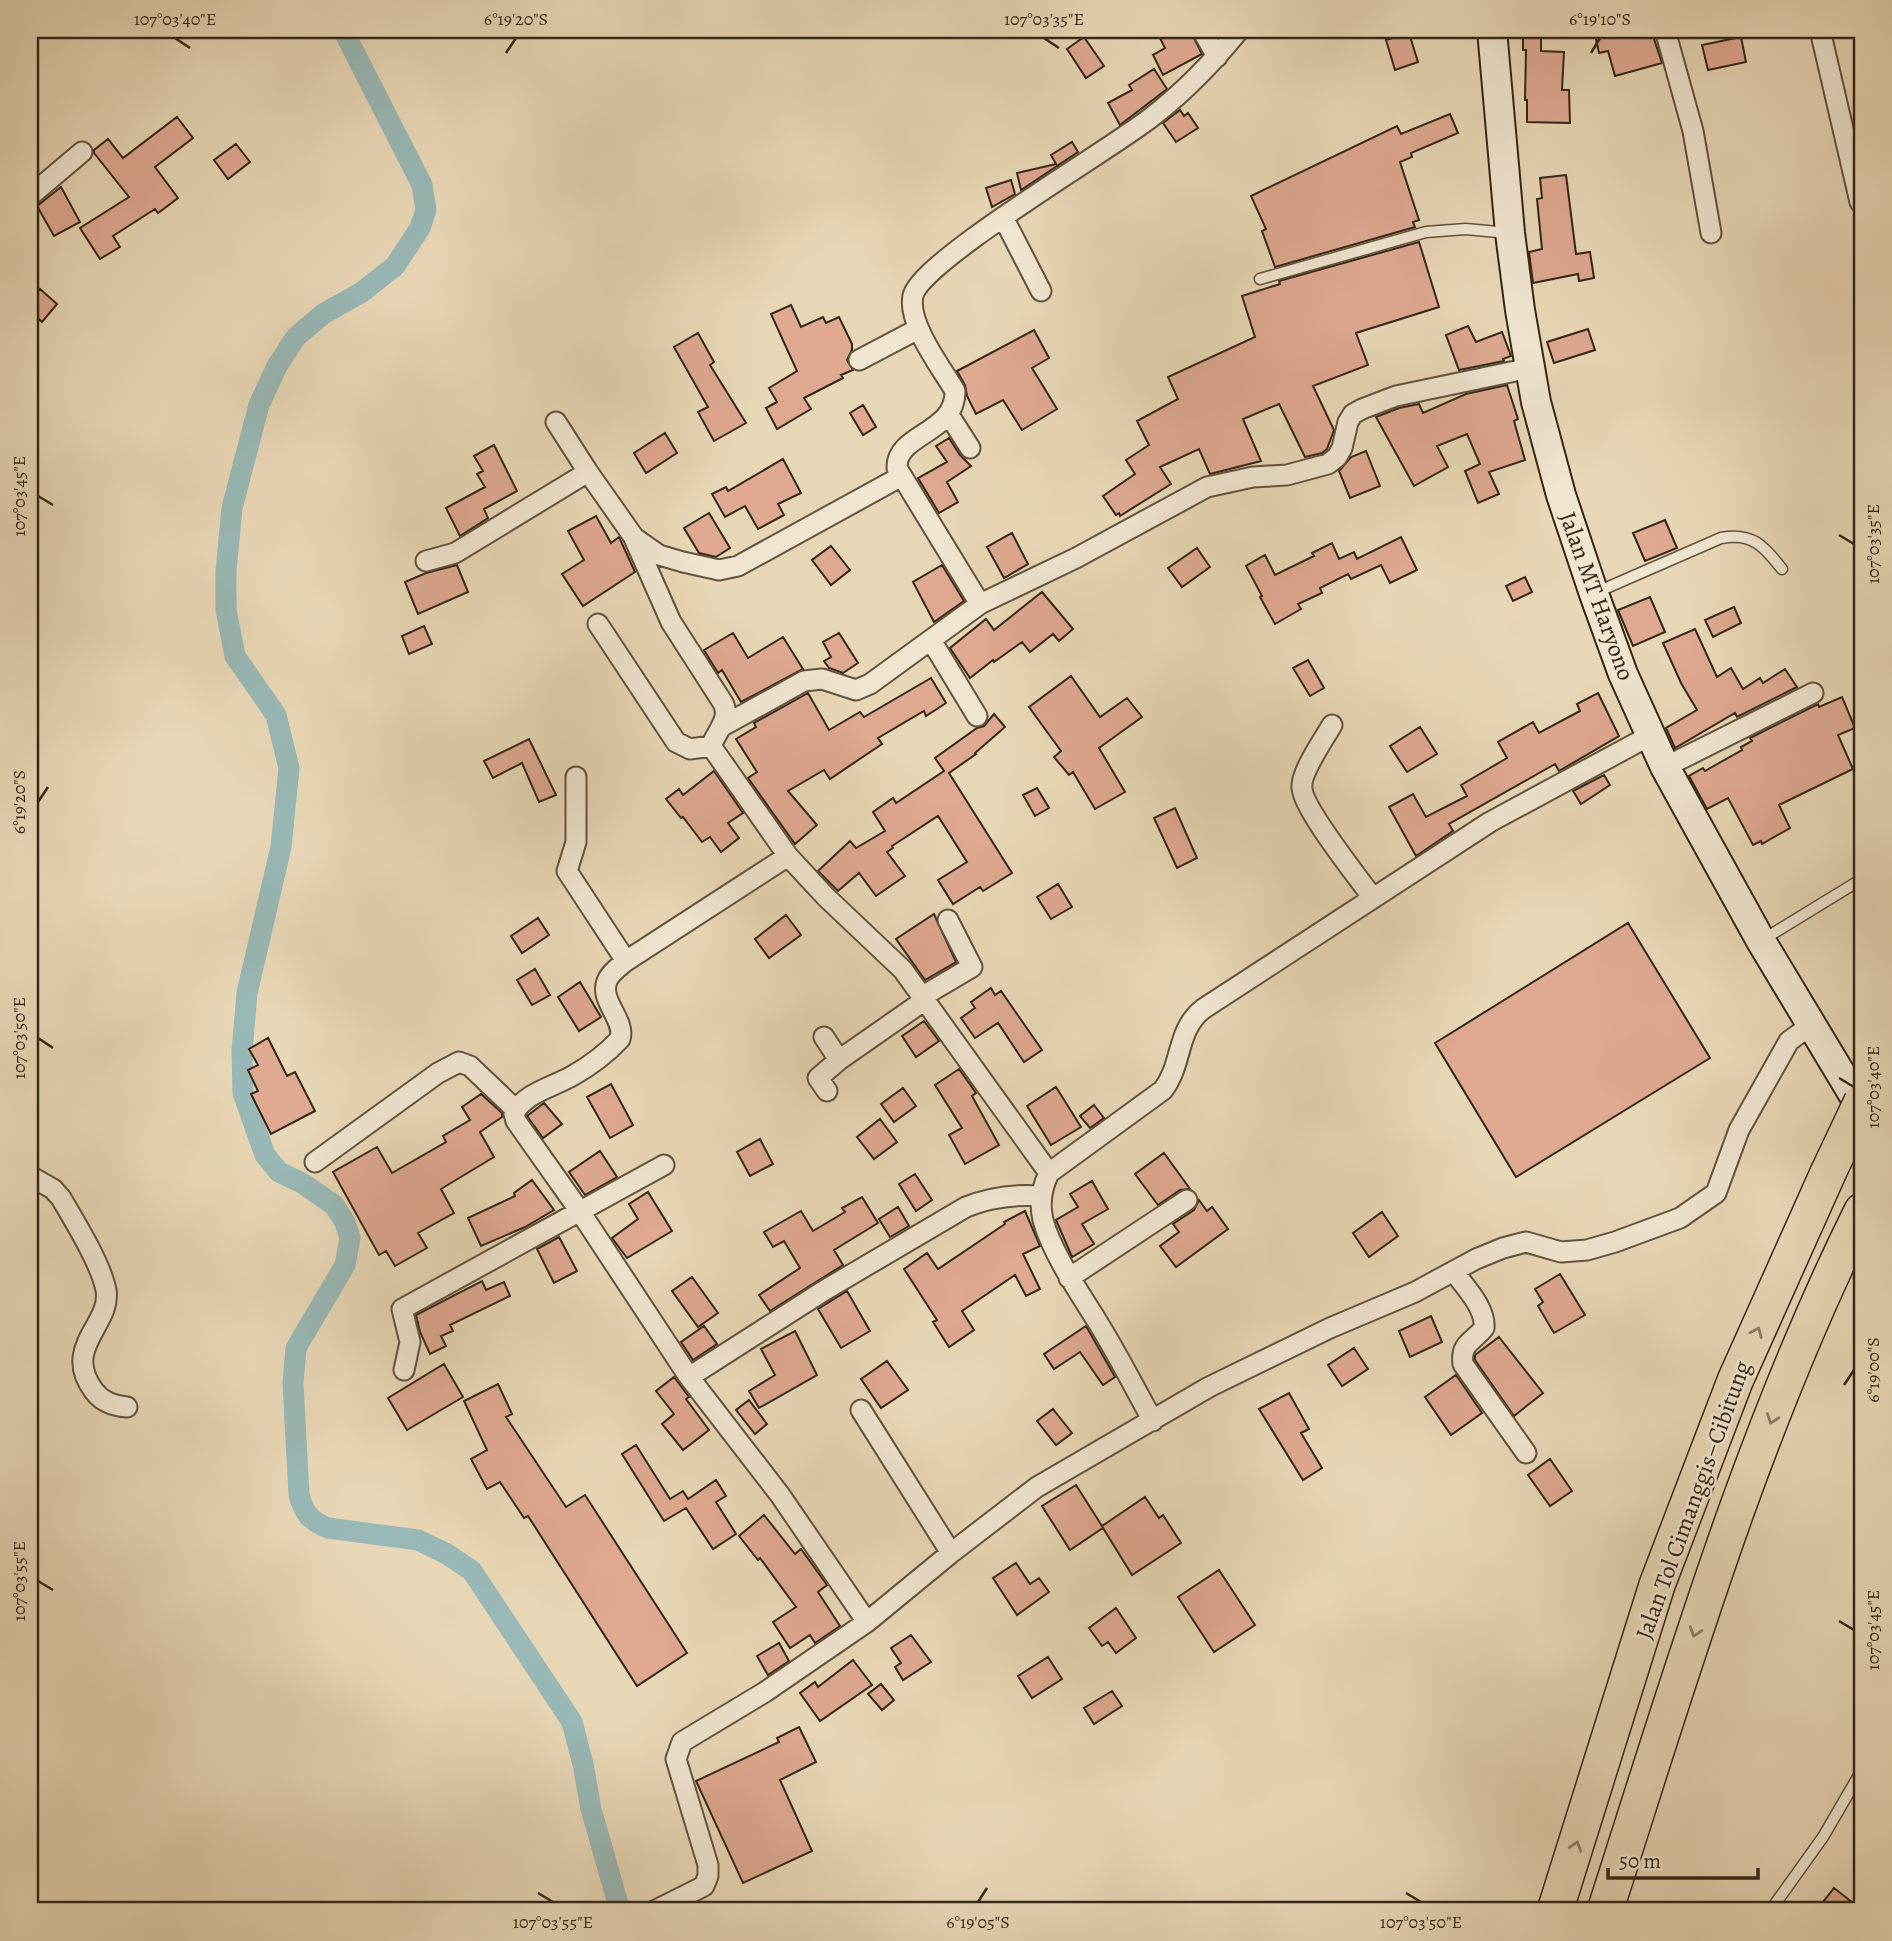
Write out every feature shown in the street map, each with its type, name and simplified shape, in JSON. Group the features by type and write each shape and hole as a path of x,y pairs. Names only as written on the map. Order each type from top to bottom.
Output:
{"highway":[{"name":"Jalan Tol Cimanggis–Cibitung","path":"1555,1911 1657,1585 1735,1381 1862,1101"},
{"name":"Jalan Tol Cimanggis–Cibitung","path":"1605,1911 1713,1579 1783,1391 1862,1211"}],"main road":[{"name":"Jalan MT Haryono","path":"1492,30 1510,233 1536,402 1561,495 1594,594 1623,674 1665,767 1761,941 1862,1109"}],"street":[{"path":"1202,30 1217,57"},
{"path":"980,604 900,477 897,460 905,448 949,415 955,402 955,391 918,329 912,304 913,293 919,284 954,252 1154,116 1217,57 1239,30"},
{"path":"1665,30 1693,131 1711,233"},
{"path":"1820,30 1862,205"},
{"path":"30,196 82,152"},
{"path":"1003,217 1041,291"},
{"path":"859,360 918,329"},
{"path":"720,727 804,681 822,680 856,690 870,684 980,604 1076,558 1207,487 1232,480 1299,473 1328,464 1342,449 1348,422 1353,414 1362,409 1396,396 1530,368"},
{"path":"949,415 970,448"},
{"path":"556,422 587,472 633,536 646,548 659,555 719,570 738,566 900,477"},
{"path":"426,561 455,553 587,472"},
{"path":"633,536 671,622 727,710 711,746"},
{"path":"598,624 677,742 690,749 711,746"},
{"path":"931,640 978,716"},
{"path":"1665,767 1813,694"},
{"path":"1332,725 1309,766 1301,787 1304,797 1325,831 1372,897"},
{"path":"1153,1421 1098,1322 1069,1278 1044,1222 1041,1195 1049,1173 1163,1090 1171,1080 1185,1028 1191,1017 1490,822 1651,735"},
{"path":"711,746 788,856 826,897 885,951 924,998 1049,1173"},
{"path":"576,777 576,842 566,871 626,961"},
{"path":"788,856 626,961 607,980 606,988 622,1034 620,1040 573,1076 523,1101 514,1114 516,1121 579,1210 689,1377 780,1495 867,1622"},
{"path":"827,1091 818,1078 839,1060 924,998 972,967 948,920"},
{"path":"654,1911 704,1886 708,1876 708,1865 676,1759 682,1742 765,1692 867,1622 1037,1487 1209,1387 1330,1328 1415,1292 1476,1259 1526,1242 1561,1252 1587,1250 1680,1218 1716,1192 1738,1130 1788,1041 1810,1026"},
{"path":"824,1037 839,1060"},
{"path":"315,1162 438,1073 459,1062 470,1066 516,1110"},
{"path":"404,1370 411,1342 402,1309 664,1165"},
{"path":"30,1176 43,1182 61,1198 101,1275 107,1292 105,1306 84,1350 84,1365 87,1380 102,1399 111,1405 127,1407"},
{"path":"689,1377 825,1290 966,1207 986,1199 1017,1194 1041,1195"},
{"path":"1069,1278 1187,1200"},
{"path":"1454,1272 1479,1308 1484,1320 1484,1328 1466,1345 1462,1353 1463,1364 1526,1453"},
{"path":"860,1410 951,1553"}],"lane":[{"path":"1260,279 1426,233 1466,229 1510,233"},
{"path":"1594,594 1721,537 1736,535 1749,538 1766,549 1782,569"},
{"path":"1761,941 1862,879"},
{"path":"1770,1911 1823,1837 1862,1770"}],"building":[{"path":"1156,30 1190,30 1202,54 1163,75 1153,55 1165,48"},
{"path":"1523,30 1541,30 1541,51 1564,52 1562,90 1569,90 1570,123 1527,122 1526,50 1523,50"},
{"path":"1594,30 1651,30 1662,63 1615,76 1608,51 1599,53"},
{"path":"1409,33 1418,62 1395,70 1386,40"},
{"path":"1084,37 1104,66 1086,78 1067,49"},
{"path":"1741,37 1746,62 1708,70 1702,45"},
{"path":"1154,69 1167,89 1120,125 1108,103 1132,90 1129,85"},
{"path":"1180,110 1184,116 1188,113 1198,128 1176,142 1163,123"},
{"path":"1450,114 1458,133 1411,153 1412,157 1400,162 1419,220 1413,222 1415,227 1275,267 1262,231 1266,229 1251,196 1397,126 1401,134"},
{"path":"177,117 193,138 155,167 178,198 158,213 155,209 113,236 120,247 100,259 80,228 129,197 94,150 108,139 123,158"},
{"path":"1072,142 1078,152 1021,190 1017,173 1056,164 1051,155"},
{"path":"236,144 250,162 228,179 214,160"},
{"path":"1566,175 1576,254 1590,252 1594,278 1579,281 1578,274 1533,283 1529,252 1542,249 1537,199 1542,198 1540,178"},
{"path":"1011,180 1015,194 992,207 986,188"},
{"path":"61,187 80,222 54,236 37,206"},
{"path":"1419,242 1439,307 1356,333 1368,365 1313,386 1334,430 1327,449 1305,457 1279,404 1243,419 1261,461 1210,474 1199,449 1160,467 1171,484 1120,516 1119,513 1116,515 1103,496 1135,474 1126,460 1149,445 1137,421 1178,399 1168,377 1255,337 1242,296 1280,284 1279,281"},
{"path":"40,289 57,304 42,322 30,311 30,300"},
{"path":"791,305 801,327 823,317 826,323 839,317 852,344 847,360 853,370 804,398 811,409 777,429 766,408 777,402 769,388 797,371 771,314"},
{"path":"1468,326 1476,342 1502,332 1511,356 1503,359 1504,361 1459,370 1446,335"},
{"path":"1588,329 1595,350 1554,363 1547,342"},
{"path":"1034,330 1049,358 1032,368 1057,409 1022,430 1003,400 976,414 957,371"},
{"path":"698,333 714,362 710,365 746,423 714,441 698,412 708,407 674,347"},
{"path":"1507,385 1518,419 1514,421 1525,460 1489,472 1499,494 1478,503 1465,471 1480,464 1467,434 1437,446 1448,467 1414,486 1376,417 1419,404 1423,413 1466,394"},
{"path":"863,405 876,427 863,435 850,413"},
{"path":"665,433 677,453 646,473 634,453"},
{"path":"949,438 971,466 947,482 958,502 939,513 918,478 947,462 936,446"},
{"path":"494,445 517,491 484,509 488,518 460,536 446,508 485,487 477,474 483,471 474,456"},
{"path":"1366,451 1380,486 1350,498 1339,471 1351,457"},
{"path":"783,459 801,493 778,504 784,515 758,529 745,506 725,517 712,494 726,487 728,491"},
{"path":"709,513 730,548 716,557 699,553 684,528"},
{"path":"596,516 611,543 619,537 635,572 583,606 562,574 584,560 568,531"},
{"path":"1665,520 1677,548 1645,561 1633,533"},
{"path":"1012,533 1028,564 1004,578 987,547"},
{"path":"1401,537 1417,570 1390,583 1381,565 1351,579 1348,574 1320,588 1322,593 1298,604 1301,609 1275,624 1246,566 1265,555 1275,575 1314,556 1312,553 1332,543 1339,559 1354,552 1357,559"},
{"path":"831,546 850,570 831,585 812,560"},
{"path":"1197,548 1210,567 1182,587 1168,568"},
{"path":"457,565 468,592 418,614 405,582"},
{"path":"942,565 964,601 934,622 913,582"},
{"path":"1525,577 1532,592 1513,601 1506,586"},
{"path":"1042,592 1073,629 1059,641 1053,634 1030,652 1022,642 970,678 950,648 986,619 994,630"},
{"path":"1650,597 1665,632 1633,646 1618,610"},
{"path":"1734,607 1741,623 1713,637 1705,620"},
{"path":"424,626 432,644 409,654 402,636"},
{"path":"1695,629 1717,677 1731,668 1743,689 1760,678 1763,683 1785,669 1797,687 1737,717 1735,713 1675,748 1666,728 1697,710 1663,643"},
{"path":"733,633 748,658 783,637 803,669 741,702 722,670 718,673 704,650"},
{"path":"839,633 858,663 843,673 829,668 824,661 831,657 823,642"},
{"path":"1308,660 1324,688 1310,696 1293,668"},
{"path":"1071,676 1100,717 1127,698 1142,717 1099,748 1125,792 1095,809 1073,772 1069,775 1054,757 1061,751 1029,707"},
{"path":"931,678 946,703 926,716 924,711 878,738 882,744 830,779 824,770 788,791 817,825 795,844 748,778 757,772 736,739 756,727 754,723 808,693 829,730 860,712 864,717"},
{"path":"1598,693 1619,736 1559,771 1555,764 1449,824 1453,831 1416,856 1389,807 1413,794 1426,817 1467,796 1461,785 1507,758 1498,742 1533,722 1539,733 1580,711 1577,704"},
{"path":"1842,697 1855,728 1838,735 1853,769 1779,805 1790,828 1762,844 1761,841 1753,845 1728,798 1707,809 1689,776 1703,768 1705,771 1742,750 1741,747 1752,741 1750,738 1818,704 1819,707"},
{"path":"994,714 1005,727 976,754 949,773 1012,873 983,891 980,887 953,904 938,880 967,862 938,816 887,852 905,876 876,896 859,873 838,891 818,871 850,841 856,848 885,831 873,812 893,798 896,803 944,771 935,758 977,728 984,726"},
{"path":"1420,727 1437,754 1407,772 1390,746"},
{"path":"529,739 556,795 539,802 522,763 493,778 484,761"},
{"path":"714,771 743,813 728,823 739,838 721,852 710,837 702,842 666,799 679,789 683,795"},
{"path":"1604,775 1610,785 1581,804 1573,791"},
{"path":"1037,788 1049,808 1035,816 1023,795"},
{"path":"1175,808 1197,858 1177,868 1154,818"},
{"path":"1058,884 1072,907 1051,919 1037,897"},
{"path":"934,914 956,962 925,980 896,939"},
{"path":"786,915 801,935 769,958 755,939"},
{"path":"538,918 549,935 522,953 511,936"},
{"path":"1628,923 1710,1058 1516,1177 1435,1043"},
{"path":"535,969 550,995 532,1005 517,980"},
{"path":"580,982 601,1017 579,1031 558,997"},
{"path":"991,988 995,995 1001,991 1042,1050 1024,1062 998,1023 975,1038 961,1018 975,1008 971,1002"},
{"path":"924,1021 939,1041 916,1057 902,1036"},
{"path":"268,1038 287,1076 295,1072 315,1111 271,1134 251,1094 258,1091 248,1070 258,1065 249,1049"},
{"path":"959,1069 976,1093 972,1096 999,1145 965,1164 949,1135 962,1128 935,1085"},
{"path":"611,1084 633,1125 610,1138 587,1097"},
{"path":"1056,1087 1081,1127 1051,1145 1027,1106"},
{"path":"903,1088 916,1106 894,1122 881,1104"},
{"path":"481,1094 502,1113 502,1117 480,1132 494,1157 441,1189 454,1213 418,1233 427,1248 395,1266 386,1251 379,1255 333,1172 377,1147 392,1173 446,1142 443,1136 470,1120 462,1107"},
{"path":"544,1103 562,1124 543,1138 527,1116"},
{"path":"1094,1105 1104,1118 1090,1128 1080,1116"},
{"path":"880,1119 897,1142 874,1159 857,1137"},
{"path":"760,1139 773,1164 750,1176 737,1152"},
{"path":"600,1151 617,1177 585,1195 569,1172"},
{"path":"1164,1153 1190,1189 1180,1190 1158,1205 1135,1174"},
{"path":"915,1174 932,1200 916,1211 899,1184"},
{"path":"532,1180 554,1210 525,1227 481,1246 468,1218 515,1196 514,1193"},
{"path":"1092,1181 1108,1209 1082,1224 1094,1244 1072,1257 1056,1220 1078,1207 1070,1194"},
{"path":"648,1192 672,1231 627,1258 612,1238 638,1219 629,1204"},
{"path":"862,1197 878,1223 834,1250 843,1265 770,1311 759,1295 800,1268 784,1241 773,1247 764,1232 801,1211 813,1231 845,1212 842,1208"},
{"path":"1199,1200 1207,1211 1212,1207 1228,1229 1176,1267 1160,1246 1179,1232 1173,1224 1194,1210"},
{"path":"898,1207 909,1226 890,1237 879,1219"},
{"path":"1025,1211 1040,1246 1023,1254 1040,1289 1026,1296 1015,1275 962,1311 974,1330 949,1347 933,1322 937,1320 904,1269 927,1253 938,1269 1005,1224 1004,1222"},
{"path":"1382,1212 1398,1236 1369,1257 1353,1233"},
{"path":"559,1237 577,1271 554,1283 537,1249"},
{"path":"1560,1274 1585,1315 1554,1333 1538,1306 1543,1302 1535,1289"},
{"path":"692,1277 718,1313 698,1327 672,1291"},
{"path":"482,1281 486,1290 504,1282 510,1296 450,1325 453,1331 441,1336 446,1346 430,1354 416,1315"},
{"path":"847,1291 870,1331 841,1348 818,1309"},
{"path":"1431,1316 1442,1342 1410,1357 1399,1331"},
{"path":"704,1326 717,1344 693,1360 681,1342"},
{"path":"1086,1326 1115,1377 1103,1385 1080,1352 1054,1369 1044,1354"},
{"path":"795,1331 817,1375 759,1408 749,1391 775,1375 761,1349"},
{"path":"1499,1337 1543,1393 1514,1416 1475,1360 1475,1355"},
{"path":"1354,1348 1368,1369 1342,1386 1328,1365"},
{"path":"887,1361 908,1390 881,1408 861,1379"},
{"path":"444,1364 463,1397 407,1430 388,1398"},
{"path":"1456,1375 1482,1413 1451,1435 1425,1397"},
{"path":"674,1377 689,1397 686,1399 709,1430 683,1450 662,1424 674,1414 656,1391"},
{"path":"498,1384 512,1414 506,1417 566,1507 585,1495 687,1653 637,1686 528,1516 524,1518 500,1482 487,1489 471,1459 487,1450 464,1401"},
{"path":"1289,1393 1309,1429 1301,1433 1322,1468 1303,1480 1259,1409"},
{"path":"749,1400 767,1424 755,1434 736,1410"},
{"path":"1053,1409 1072,1433 1056,1445 1037,1421"},
{"path":"636,1445 670,1499 683,1491 688,1499 716,1480 726,1496 716,1502 736,1534 713,1549 686,1508 664,1521 622,1454"},
{"path":"1550,1459 1572,1491 1550,1506 1528,1475"},
{"path":"1076,1485 1102,1526 1145,1497 1159,1518 1163,1515 1181,1543 1132,1575 1103,1528 1070,1550 1042,1506"},
{"path":"764,1515 795,1554 801,1549 827,1585 818,1592 840,1626 815,1643 810,1635 790,1648 773,1622 796,1607 760,1558 758,1560 739,1536"},
{"path":"1016,1563 1030,1584 1039,1578 1049,1592 1017,1615 993,1578"},
{"path":"1219,1570 1255,1625 1214,1652 1178,1597"},
{"path":"1116,1608 1136,1638 1116,1653 1108,1642 1102,1646 1089,1628"},
{"path":"911,1635 931,1662 903,1680 895,1667 901,1663 891,1648"},
{"path":"779,1643 789,1661 768,1675 757,1656"},
{"path":"1048,1657 1062,1679 1032,1698 1018,1676"},
{"path":"853,1660 872,1685 820,1721 800,1693 815,1682 818,1687"},
{"path":"881,1684 894,1700 882,1710 868,1694"},
{"path":"1112,1691 1122,1706 1094,1724 1084,1708"},
{"path":"799,1727 816,1762 780,1780 812,1851 743,1883 696,1781 779,1742 777,1738"},
{"path":"1834,1888 1862,1910 1862,1911 1816,1911"}],"waterway":[{"path":"343,30 422,185 426,210 420,228 395,266 362,292 323,314 296,337 277,366 259,405 232,508 226,571 226,610 235,656 276,715 289,768 281,847 247,993 242,1051 243,1093 265,1155 279,1172 302,1183 334,1205 345,1222 350,1238 345,1265 296,1348 293,1383 299,1495 309,1516 328,1528 418,1540 447,1554 472,1571 572,1722 591,1809 620,1911"}]}
